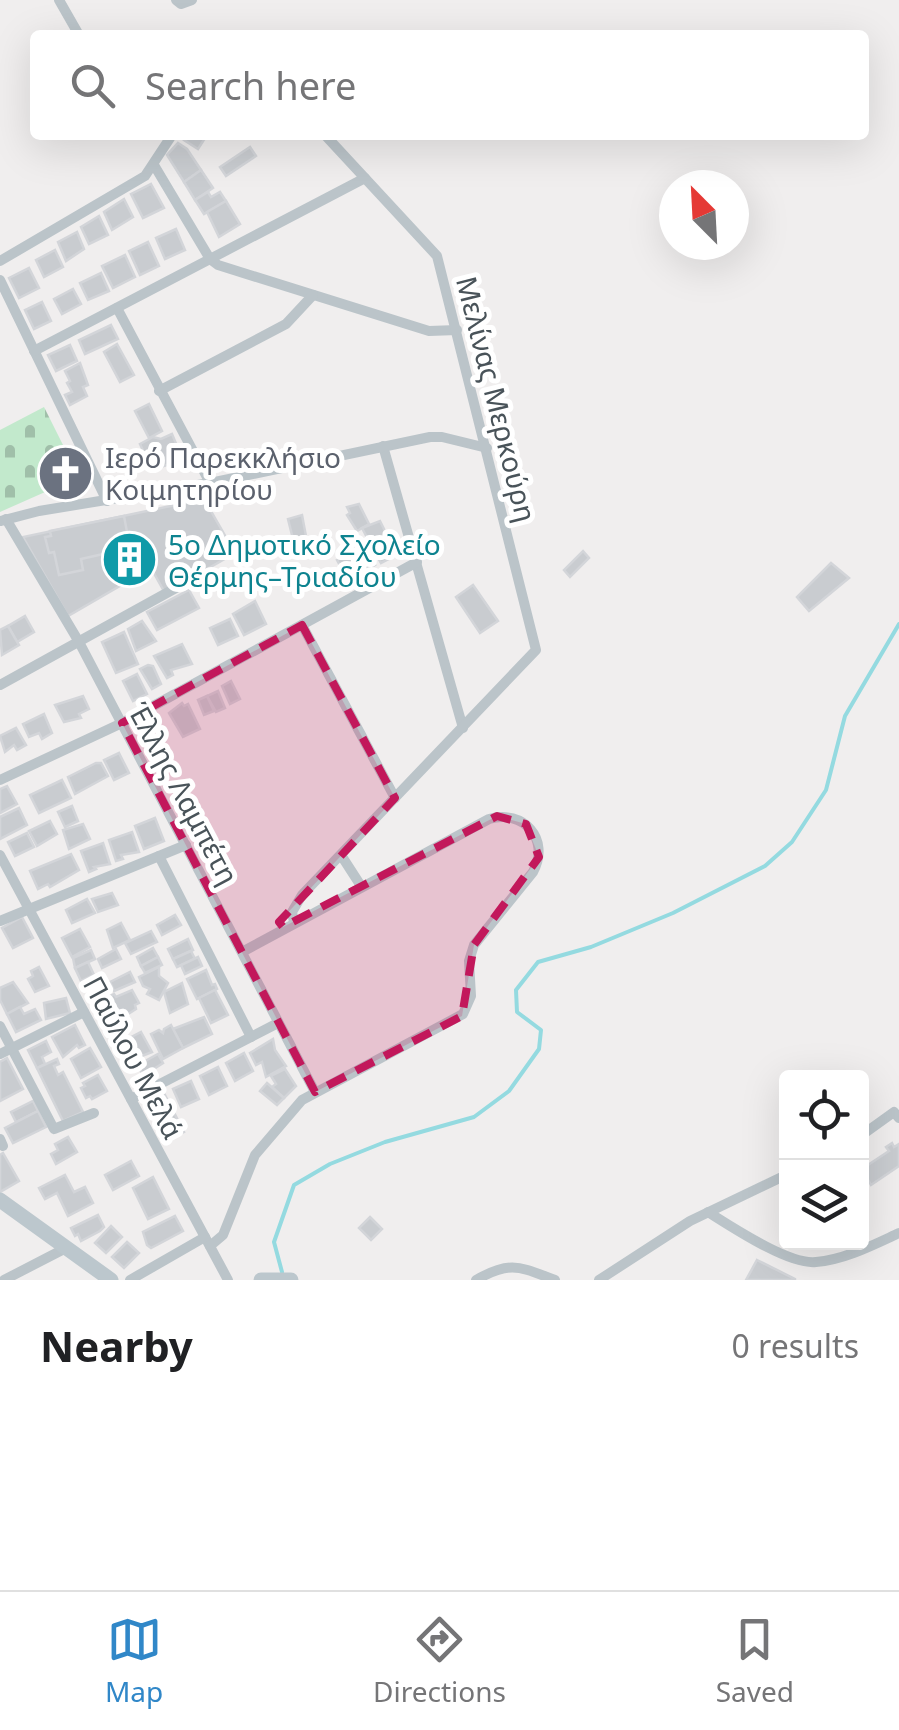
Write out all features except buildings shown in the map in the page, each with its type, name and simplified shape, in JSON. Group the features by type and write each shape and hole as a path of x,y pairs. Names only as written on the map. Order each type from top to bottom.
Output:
{"street":[{"path":"59,0 76,30"},
{"path":"0,261 145,176 169,140"},
{"name":"Μελίνας Μερκούρη","path":"330,140 435,253 536,644 534,655 463,728"},
{"path":"154,165 210,259 222,267 429,331 456,330"},
{"path":"34,351 365,178"},
{"path":"0,280 107,501"},
{"path":"159,390 286,324 313,295"},
{"path":"117,308 210,483"},
{"path":"3,520 442,436 487,448"},
{"path":"294,922 291,915 296,903 463,728 383,446"},
{"name":"Έλλης Λαμπέτη","path":"3,520 79,642 316,1092"},
{"path":"0,780 122,723 416,562"},
{"path":"0,685 184,584"},
{"path":"302,626 395,798"},
{"path":"130,1280 222,1237 255,1155 302,1100 464,1014 471,996 469,967 474,945 538,863 539,848 534,834 515,818 489,818 242,952"},
{"path":"0,921 186,845"},
{"name":"Παύλου Μελά","path":"0,855 228,1280"},
{"path":"342,855 362,886"},
{"path":"159,856 251,1038"},
{"path":"0,1054 84,1012"},
{"path":"131,1099 278,1023"},
{"path":"0,1026 54,1129 94,1113"},
{"path":"869,1130 894,1112 899,1118"},
{"path":"599,1280 708,1212 779,1178"},
{"path":"0,1200 111,1280"},
{"path":"708,1212 812,1268 899,1233"},
{"path":"4,1280 66,1248"},
{"path":"476,1280 507,1266 519,1266 555,1280"},
{"path":"261,1280 291,1280"}],"highlighted area":[{"path":"302,625 395,798 279,922 283,927 497,816 526,824 539,857 474,945 462,1016 315,1092 122,723"}],"green space":[{"path":"44,407 79,477 0,512 0,430"}],"waterway":[{"path":"282,1272 274,1242 294,1185 330,1164 385,1142 474,1117 509,1091 539,1049 541,1030 517,1012 516,990 538,962 591,947 673,913 765,866 792,842 826,790 845,716 899,624"}],"place":[{"name":"Ιερό Παρεκκλήσιο Κοιμητηρίου","path":"66,473"},
{"name":"5ο Δημοτικό Σχολείο Θέρμης–Τριαδίου","path":"129,560"}]}
